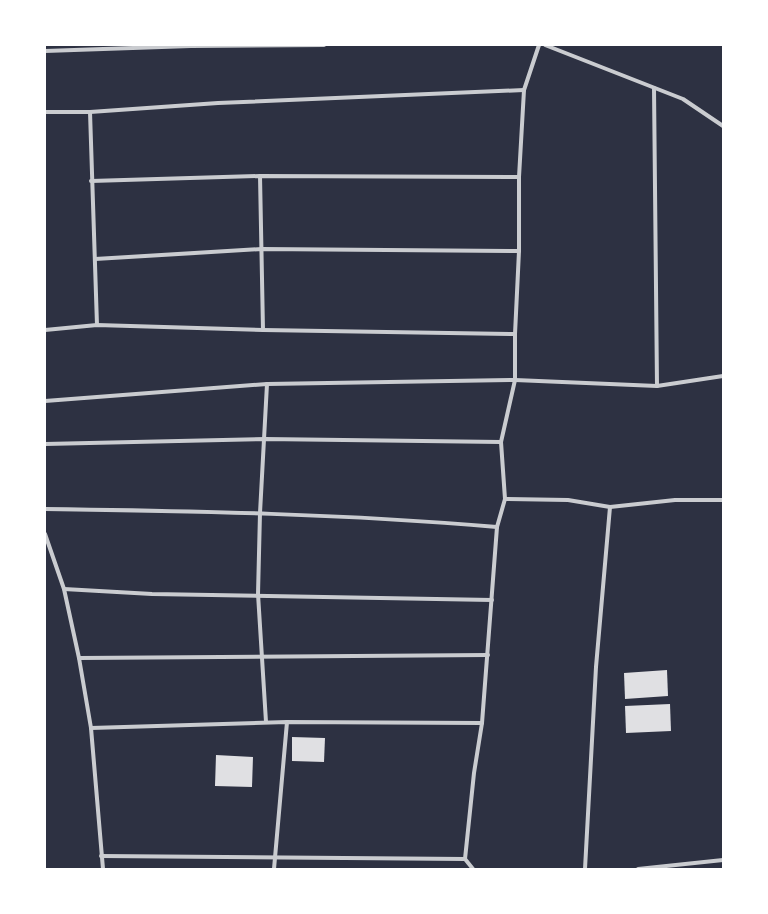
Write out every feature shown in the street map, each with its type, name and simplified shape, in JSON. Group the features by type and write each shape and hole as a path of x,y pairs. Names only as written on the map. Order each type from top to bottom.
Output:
{"street":[{"path":"45,51 191,45 324,45"},
{"path":"464,859 482,722 492,600 496,527 505,499 501,442 515,380 515,334 519,251 519,177 524,90 539,45"},
{"path":"545,45 683,99 723,126"},
{"path":"654,88 657,386"},
{"path":"45,112 90,112 218,103 524,90"},
{"path":"90,112 91,181 97,325"},
{"path":"91,181 260,176 519,177"},
{"path":"260,176 263,330"},
{"path":"95,259 262,249 519,251"},
{"path":"45,330 97,325 263,330 515,334"},
{"path":"45,401 267,384 515,380 657,386 723,376"},
{"path":"266,722 258,594 260,512 267,384"},
{"path":"45,444 265,439 501,442"},
{"path":"505,499 568,500 610,506 675,500 723,500"},
{"path":"585,869 596,667 610,506"},
{"path":"45,509 260,512 409,520 496,527"},
{"path":"45,534 64,589 79,658 91,728 103,869"},
{"path":"64,589 152,594 258,594 492,600"},
{"path":"79,658 488,655"},
{"path":"91,728 266,722 482,722"},
{"path":"274,869 287,722"},
{"path":"101,856 464,859 473,869"},
{"path":"638,869 723,860"}],"building":[{"path":"667,670 668,696 625,699 624,673"},
{"path":"670,704 671,731 626,733 625,706"},
{"path":"292,737 325,738 324,762 292,761"},
{"path":"216,755 253,757 252,787 215,786"}]}
